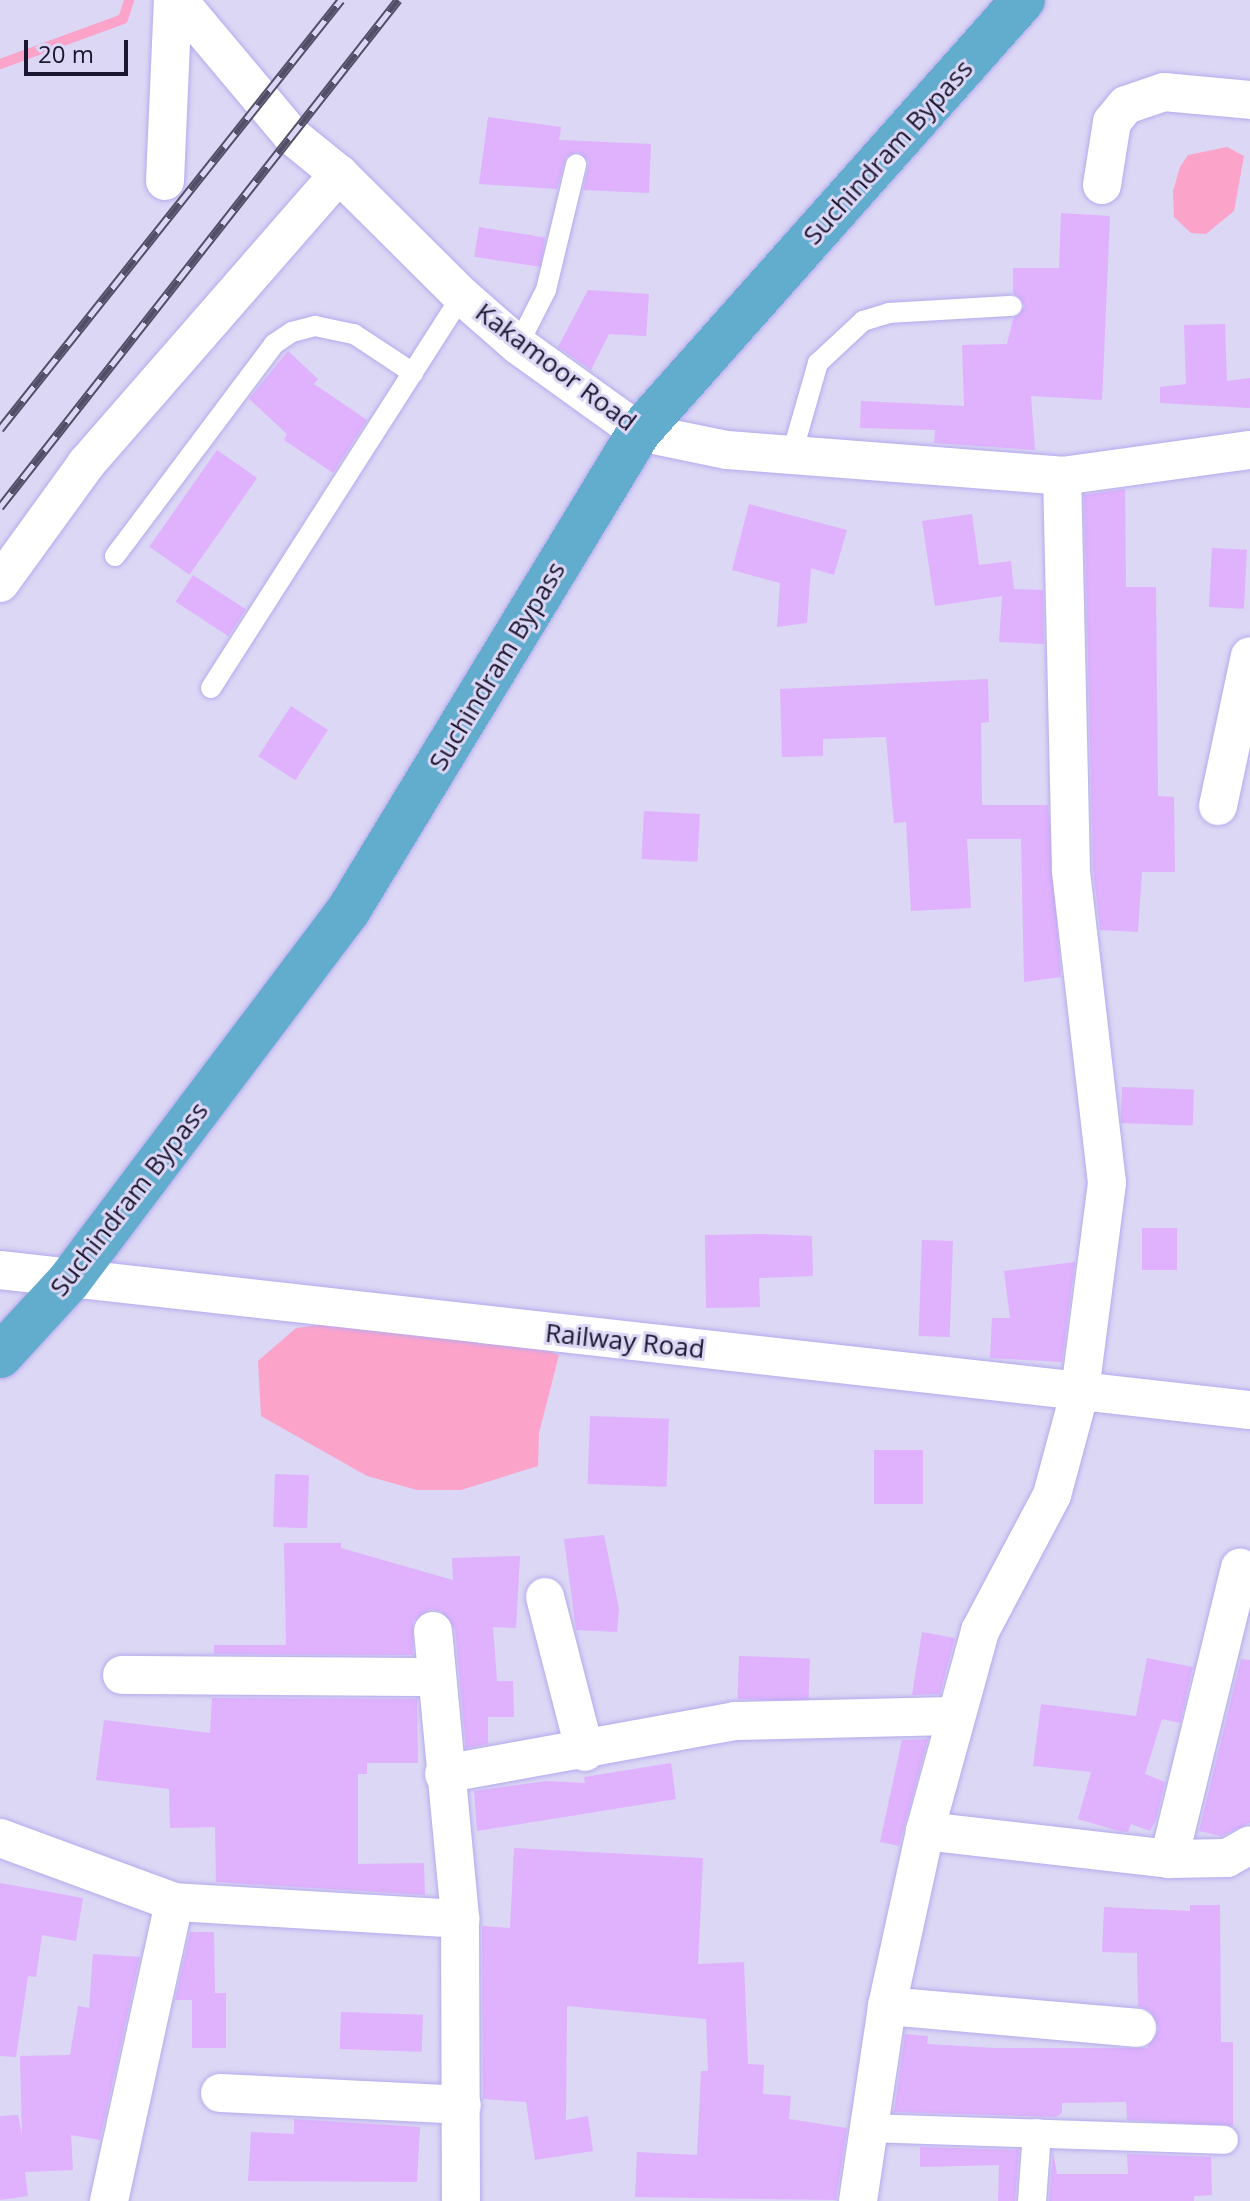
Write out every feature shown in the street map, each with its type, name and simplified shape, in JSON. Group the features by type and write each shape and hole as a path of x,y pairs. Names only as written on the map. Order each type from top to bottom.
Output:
{"highway":[{"name":"Suchindram Bypass","path":"0,1356 69,1281 348,911 639,432 1023,0"}],"street":[{"name":"Kakamoor Road","path":"176,0 292,136 339,174 462,296 518,345 639,432 727,450 791,457 1062,476 1250,450"},
{"path":"165,181 176,0"},
{"path":"1102,185 1112,122 1126,105 1164,92 1250,100"},
{"path":"0,583 86,464 339,174"},
{"path":"858,2201 866,2128 887,2006 954,1716 980,1631 1052,1495 1080,1391 1107,1183 1071,870 1062,476"},
{"path":"1218,806 1250,656"},
{"name":"Railway Road","path":"0,1270 69,1281 1250,1410"},
{"path":"1169,1859 1240,1568"},
{"path":"545,1597 585,1752"},
{"path":"433,1631 434,1677 460,1919 461,2201"},
{"path":"122,1675 434,1677"},
{"path":"444,1774 585,1752 735,1721 954,1716"},
{"path":"925,1831 1169,1859 1227,1858 1250,1845"},
{"path":"0,1838 174,1902 460,1919"},
{"path":"109,2201 174,1902"},
{"path":"887,2006 1137,2028"},
{"path":"220,2093 462,2105"},
{"path":"866,2128 1224,2140"},
{"path":"1032,2201 1037,2133"}],"lane":[{"path":"518,345 546,290 576,165"},
{"path":"211,688 462,296"},
{"path":"791,457 818,363 863,321 889,313 1012,306"},
{"path":"115,556 274,344 292,332 315,326 354,334 413,373"}],"shaded area":[{"path":"1227,147 1244,156 1234,211 1206,234 1191,233 1174,217 1173,191 1180,167 1188,155"},
{"path":"374,1318 488,1329 559,1355 539,1433 538,1466 461,1490 417,1490 367,1476 261,1416 258,1361 296,1328"}],"building":[{"path":"488,117 561,127 559,140 651,144 649,193 583,190 589,162 578,152 566,157 557,189 479,184"},
{"path":"1061,213 1110,216 1102,400 1031,396 1035,450 934,443 935,430 860,428 861,401 964,406 962,345 1007,344 1013,319 1025,306 1013,293 1013,268 1059,268"},
{"path":"479,227 545,237 540,267 474,257"},
{"path":"588,290 649,294 646,336 609,334 591,370 558,347"},
{"path":"1225,324 1227,381 1250,378 1250,408 1160,403 1160,387 1186,384 1184,325"},
{"path":"288,351 318,379 314,384 367,420 333,473 284,440 287,434 249,399"},
{"path":"217,450 257,478 189,575 149,547"},
{"path":"1125,489 1126,587 1156,587 1158,796 1174,797 1175,872 1142,872 1138,932 1100,930 1093,868 1084,495"},
{"path":"749,504 847,530 834,575 811,568 807,623 777,627 780,583 732,570"},
{"path":"972,514 979,565 1011,561 1014,589 1043,590 1044,644 999,642 1002,596 935,606 922,521"},
{"path":"1212,548 1247,550 1244,609 1209,607"},
{"path":"193,575 246,609 228,636 176,602"},
{"path":"988,679 989,722 981,723 982,805 1048,805 1061,977 1024,982 1021,839 967,839 971,908 911,911 906,822 894,823 886,737 823,739 823,756 782,757 780,689"},
{"path":"291,706 328,730 295,780 258,756"},
{"path":"644,811 700,814 697,862 641,859"},
{"path":"1122,1087 1194,1090 1193,1125 1121,1123"},
{"path":"1142,1228 1177,1228 1177,1270 1142,1270"},
{"path":"705,1235 812,1236 813,1276 759,1278 760,1307 706,1308"},
{"path":"922,1240 953,1241 950,1337 919,1336"},
{"path":"1075,1262 1062,1362 990,1358 992,1318 1010,1318 1004,1271"},
{"path":"590,1416 669,1419 667,1487 588,1484"},
{"path":"874,1450 923,1450 923,1504 874,1504"},
{"path":"275,1474 309,1475 307,1528 273,1527"},
{"path":"604,1535 619,1609 617,1632 576,1630 564,1539"},
{"path":"284,1543 341,1543 341,1548 453,1580 452,1558 520,1556 516,1628 493,1627 497,1681 513,1681 514,1717 488,1717 488,1744 466,1748 455,1629 441,1611 430,1609 413,1621 413,1655 214,1654 214,1645 286,1645"},
{"path":"922,1632 955,1638 940,1694 912,1695"},
{"path":"739,1656 810,1658 808,1701 737,1699"},
{"path":"1147,1658 1193,1667 1180,1723 1162,1719 1145,1774 1165,1782 1156,1820 1150,1831 1131,1824 1128,1832 1119,1831 1078,1819 1091,1772 1033,1766 1041,1704 1136,1716"},
{"path":"1241,1659 1250,1660 1250,1823 1221,1836 1199,1831"},
{"path":"212,1698 417,1699 418,1763 367,1763 367,1774 358,1774 358,1864 424,1863 425,1895 216,1882 215,1827 170,1828 169,1789 96,1780 104,1720 210,1733"},
{"path":"928,1739 899,1846 880,1842 902,1740"},
{"path":"671,1763 676,1799 477,1831 474,1791 547,1781 585,1783 584,1777"},
{"path":"514,1848 703,1858 698,1964 744,1962 748,2064 764,2065 763,2094 791,2096 789,2119 847,2128 836,2200 635,2197 637,2152 697,2155 701,2071 708,2071 706,2019 567,2006 566,2120 588,2116 593,2151 535,2160 526,2102 483,2099 482,1926 510,1928"},
{"path":"0,1883 83,1898 76,1941 42,1935 36,1977 28,1976 16,2057 0,2056"},
{"path":"1190,1905 1220,1905 1221,2042 1233,2042 1233,2126 1127,2120 1126,2102 1062,2103 1062,2113 1056,2117 894,2112 905,2034 928,2036 927,2044 994,2048 1147,2048 1159,2029 1150,2011 1138,2006 1137,1953 1102,1952 1104,1907 1190,1911"},
{"path":"190,1932 214,1932 215,1993 226,1993 226,2048 192,2048 192,2000 175,2000"},
{"path":"93,1954 140,1957 100,2140 71,2135 73,2170 25,2172 28,2196 0,2200 0,2116 18,2115 22,2136 20,2056 70,2055 78,2006 89,2008"},
{"path":"341,2012 423,2015 422,2052 340,2049"},
{"path":"294,2119 420,2127 417,2182 248,2181 251,2132 294,2134"},
{"path":"920,2147 1019,2150 1015,2201 998,2201 999,2165 920,2167"},
{"path":"1053,2151 1057,2174 1128,2174 1127,2154 1211,2157 1212,2195 1194,2196 1194,2201 1049,2201"}],"waterway":[{"path":"0,64 123,19 129,0"}],"railway":[{"path":"0,429 341,0"},
{"path":"0,507 398,0"}]}
